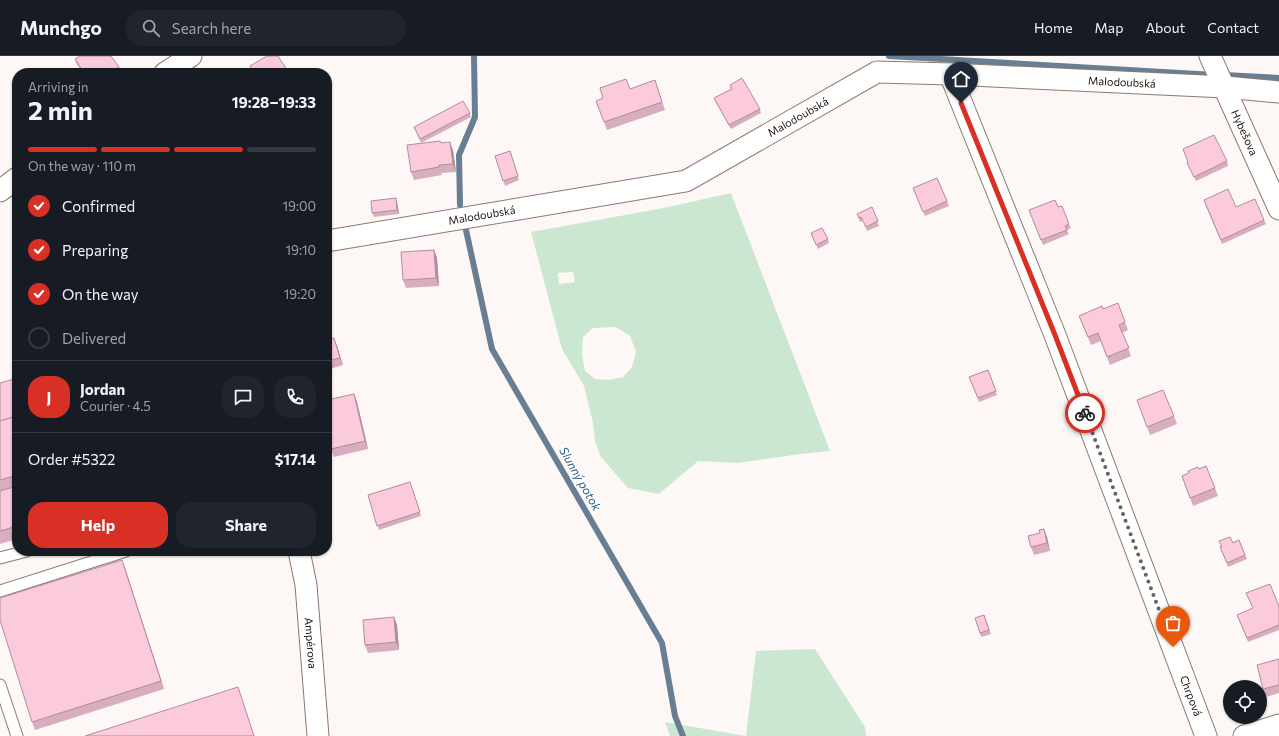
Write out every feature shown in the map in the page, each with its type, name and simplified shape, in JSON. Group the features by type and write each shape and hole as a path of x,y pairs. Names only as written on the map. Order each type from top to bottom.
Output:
{"street":[{"path":"173,68 191,56"},
{"name":"Hybešova","path":"1210,56 1279,209"},
{"name":"Malodoubská","path":"332,240 686,181 877,72 1225,87 1279,92"},
{"name":"Chrpová","path":"950,74 1055,335 1206,736"},
{"path":"0,191 12,182"},
{"name":"Ampérova","path":"300,556 306,585 318,736"},
{"path":"1244,736 1279,725"}],"lane":[{"path":"0,558 12,555"},
{"path":"0,591 110,556"},
{"path":"0,685 17,736"}],"green space":[{"path":"731,193 830,451 738,463 698,461 659,494 628,488 601,457 595,441 593,423 584,386 562,349 531,232 664,208","holes":["573,272 575,282 559,284 558,273","616,327 630,336 636,352 632,367 623,377 609,380 595,379 585,371 582,355 583,337 593,328"]},
{"path":"815,649 865,727 866,736 746,736 756,651"},
{"path":"665,722 746,736 670,736"}],"building":[{"path":"80,56 111,56 119,67 81,68 75,59"},
{"path":"267,56 278,56 286,68 251,68 250,66"},
{"path":"742,78 760,109 729,125 714,98 732,89 730,85"},
{"path":"626,79 630,89 655,80 662,102 604,122 596,101 603,98 600,88"},
{"path":"463,101 470,113 420,139 414,127"},
{"path":"1214,135 1227,161 1194,177 1187,163 1188,162 1183,149"},
{"path":"440,141 441,143 450,142 453,164 439,165 439,167 411,172 407,145"},
{"path":"510,151 518,176 503,181 495,156"},
{"path":"937,178 947,201 923,212 913,188"},
{"path":"1228,189 1236,207 1255,199 1264,220 1221,240 1204,200"},
{"path":"396,198 397,210 372,213 371,201"},
{"path":"1055,200 1058,207 1062,206 1069,224 1065,226 1067,230 1041,240 1029,210"},
{"path":"872,207 878,221 866,227 861,217 859,218 857,214"},
{"path":"822,228 828,239 816,245 811,233"},
{"path":"434,250 436,278 403,280 401,252"},
{"path":"1118,303 1125,322 1119,325 1129,348 1107,357 1098,333 1088,337 1079,316 1102,306 1103,309"},
{"path":"334,338 340,358 332,360 332,339"},
{"path":"988,370 996,391 978,398 969,377"},
{"path":"12,380 12,417 0,421 0,383"},
{"path":"1163,390 1174,416 1147,427 1137,400"},
{"path":"354,394 365,441 332,449 332,399"},
{"path":"12,417 12,476 0,480 0,421"},
{"path":"1206,466 1215,488 1190,498 1182,476 1189,473 1188,471"},
{"path":"410,482 420,512 377,526 368,495"},
{"path":"12,487 12,527 0,531 0,491"},
{"path":"1044,529 1047,543 1031,547 1028,536 1040,533 1039,530"},
{"path":"1230,537 1233,543 1239,540 1245,555 1227,563 1219,541"},
{"path":"122,560 161,681 32,722 0,620 0,598"},
{"path":"1270,584 1279,606 1279,625 1247,638 1237,615 1253,608 1246,593"},
{"path":"984,615 989,630 980,633 975,618"},
{"path":"394,617 396,642 365,645 363,620"},
{"path":"1279,659 1279,685 1267,688 1267,680 1261,680 1257,665"},
{"path":"238,687 254,736 85,736"}],"waterway":[{"name":"Slunný potok","path":"460,205 459,155 475,117 474,56"},
{"path":"889,56 1215,75"},
{"path":"1224,75 1279,78"},
{"name":"Slunný potok","path":"466,230 492,349 662,643 675,716 683,736"}],"way so far":[{"path":"1085,413 1173,647"}],"route":[{"path":"961,103 1085,413"}]}
